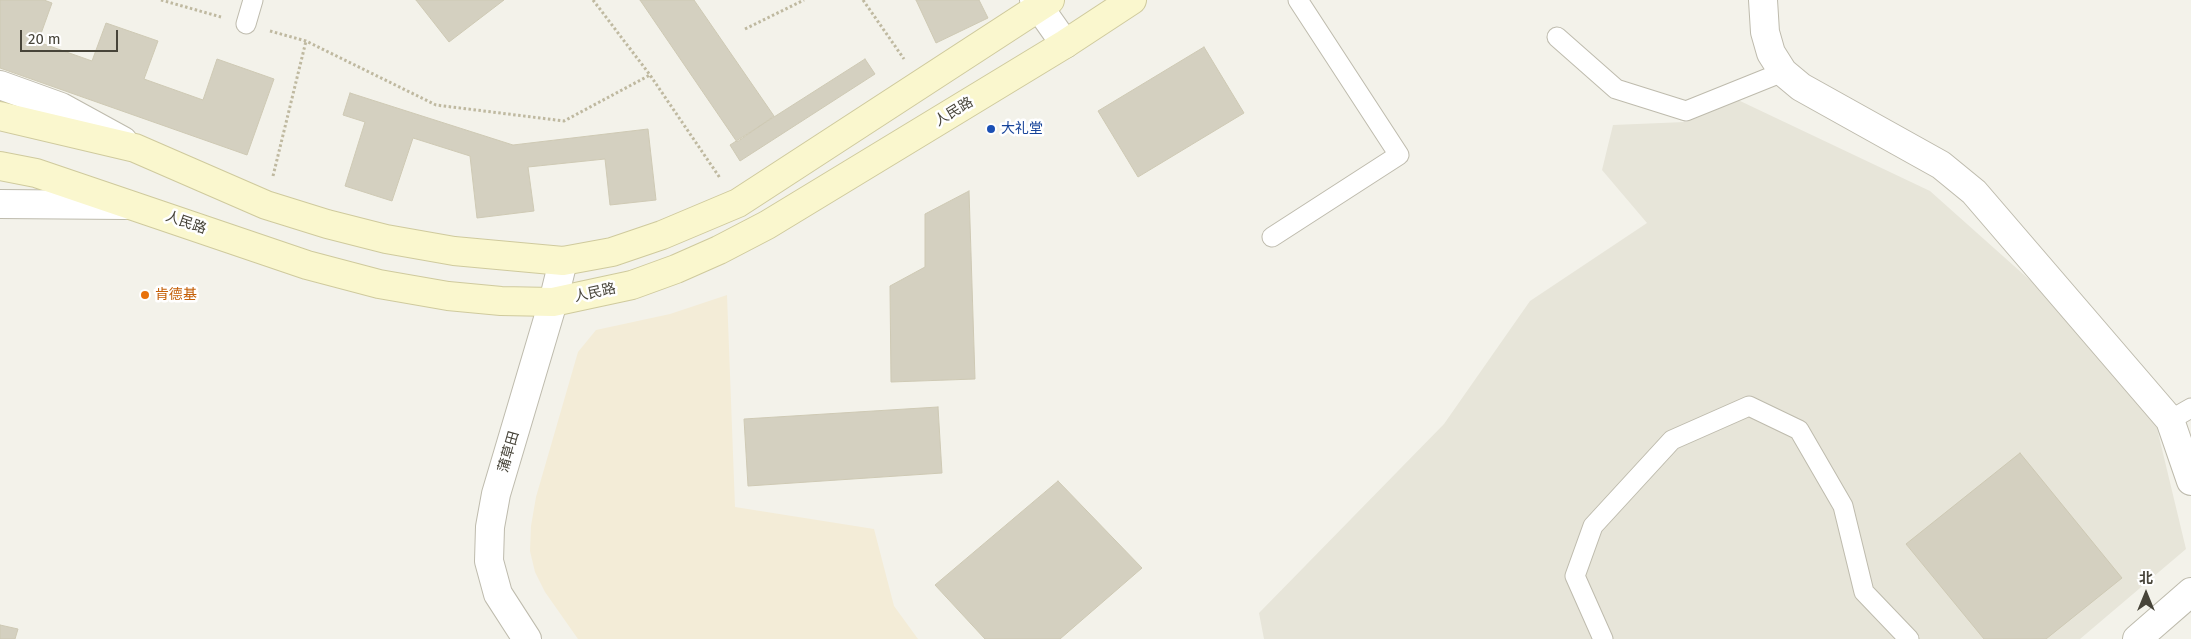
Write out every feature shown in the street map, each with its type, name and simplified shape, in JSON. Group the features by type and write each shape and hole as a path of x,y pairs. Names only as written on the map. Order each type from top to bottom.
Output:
{"main road":[{"name":"人民路","path":"0,166 36,173 307,265 379,284 448,296 501,301 553,302 632,285 676,269 719,250 767,225 1065,44 1132,0"},
{"path":"0,116 135,148 266,205 327,224 386,239 454,251 563,260 612,252 738,203 922,84 1041,2"}],"street":[{"path":"1763,0 1765,32 1770,53 1783,72 1801,87 1941,165 1974,192 2181,414 2191,481"},
{"path":"1041,2 1065,44"},
{"path":"0,85 61,107 135,148"},
{"path":"0,204 134,205"},
{"name":"蒲草田","path":"527,639 498,594 489,560 490,528 496,494 553,302 563,260"},
{"path":"2137,639 2191,592"}],"lane":[{"path":"246,24 253,0"},
{"path":"1272,237 1399,156 1298,0"},
{"path":"1558,37 1616,89 1686,111 1783,72"},
{"path":"1603,639 1576,576 1594,526 1672,440 1749,406 1799,430 1843,506 1864,592 1909,639"}],"path":[{"path":"161,0 306,41 436,105 564,121 650,75"},
{"path":"593,0 650,75 738,203"},
{"path":"745,29 804,0"},
{"path":"863,0 922,84"},
{"path":"266,205 306,41"}],"shaded area":[{"path":"1738,100 1930,191 2032,282 2155,420 2186,549 2080,639 1264,639 1259,613 1444,424 1530,301 1647,223 1602,170 1613,125 1685,122"},
{"path":"727,295 735,507 874,529 894,606 918,639 578,639 545,592 535,572 530,551 531,526 536,497 578,352 596,330 670,314"}],"building":[{"path":"0,0 44,0 52,3 38,42 92,61 106,23 158,41 144,79 203,100 217,59 274,79 247,155 0,68"},
{"path":"416,0 504,0 449,42"},
{"path":"640,0 694,0 774,116 737,142"},
{"path":"916,0 979,0 988,18 936,43"},
{"path":"1204,47 1244,113 1138,177 1098,111"},
{"path":"865,59 875,74 740,161 730,145"},
{"path":"350,93 513,145 648,129 656,200 610,205 605,159 528,167 534,211 477,218 470,156 413,138 392,201 345,186 365,122 343,115"},
{"path":"969,191 975,379 891,382 890,286 925,267 925,214"},
{"path":"938,407 942,473 748,486 744,419"},
{"path":"2020,453 2122,578 2046,639 1984,639 1906,544"},
{"path":"1058,481 1142,568 1060,639 985,639 935,585"},
{"path":"0,625 18,629 15,639 0,639"}],"place":[{"name":"大礼堂","path":"991,129"},
{"name":"肯德基","path":"145,295"}]}
